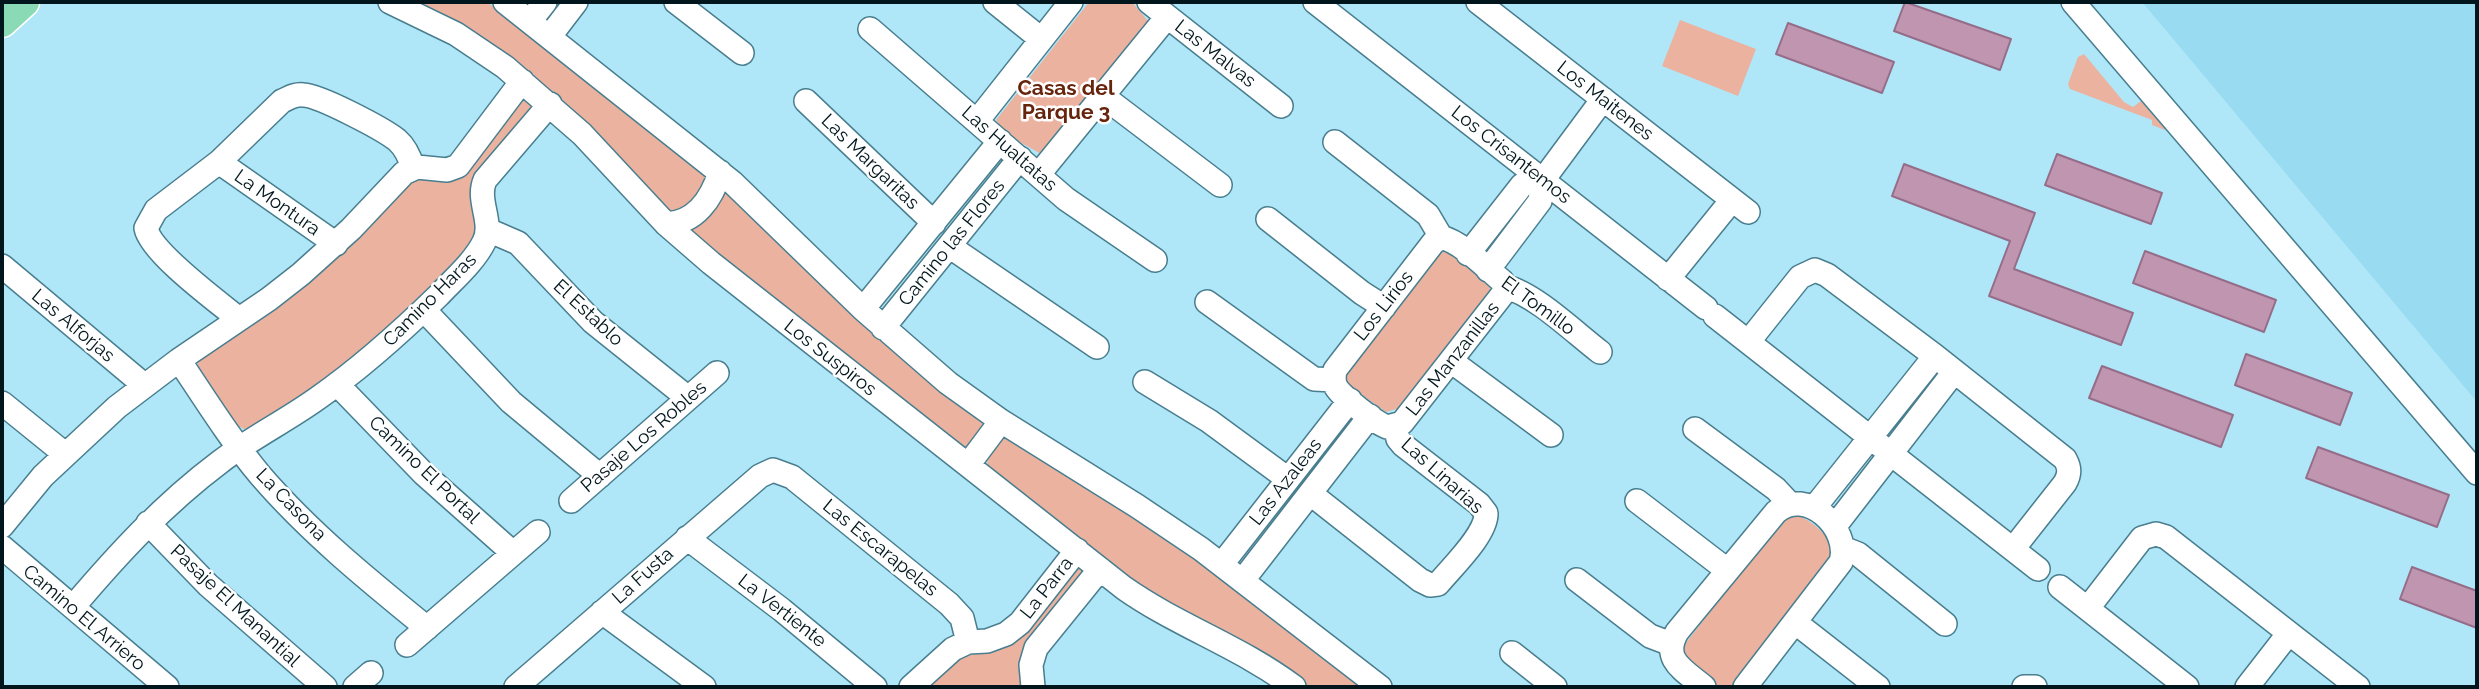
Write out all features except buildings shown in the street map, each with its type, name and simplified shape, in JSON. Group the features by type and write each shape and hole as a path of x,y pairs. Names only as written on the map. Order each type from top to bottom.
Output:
{"main road":[{"path":"2,22 24,2"}],"street":[{"name":"Los Suspiros","path":"390,2 456,34 522,81 582,134 667,224 711,263 1100,569 1150,605 1249,657 1294,687"},
{"path":"505,2 748,195 883,328 947,383 1222,564 1379,687"},
{"path":"530,21 545,2"},
{"path":"550,36 576,2"},
{"path":"676,2 743,53"},
{"path":"995,2 1041,39"},
{"path":"977,121 1072,2"},
{"name":"Los Crisantemos","path":"1315,2 2038,569"},
{"name":"Los Maitenes","path":"1478,2 1740,206 1668,279"},
{"path":"2073,2 2477,473"},
{"path":"1039,174 1104,97 1158,9"},
{"name":"Las Malvas","path":"1158,9 1281,106"},
{"name":"Las Hualtatas","path":"870,29 1066,199 1155,260"},
{"path":"2,526 65,454 178,360 285,287 336,244 400,176 413,168 447,170 458,166 522,81"},
{"name":"La Montura","path":"239,320 156,246 146,228 156,210 219,162 282,101 292,96 302,95 333,105 389,135 401,145 413,168"},
{"path":"1104,97 1220,185"},
{"path":"1488,270 1540,201 1543,180 1603,99"},
{"name":"Las Margaritas","path":"806,101 934,223"},
{"name":"Camino Haras","path":"73,607 148,523 180,494 239,448 337,384 424,310 483,244 488,230 482,195 485,180 550,104"},
{"name":"Camino las Flores","path":"863,309 1000,141"},
{"path":"1335,142 1428,215 1441,237"},
{"name":"Camino las Flores","path":"883,328 1020,158"},
{"name":"La Montura","path":"219,162 336,244"},
{"path":"667,224 685,220 697,212 712,192 720,172"},
{"path":"1468,254 1522,185 1543,180"},
{"path":"1268,219 1362,293 1384,307"},
{"name":"El Establo","path":"488,230 518,243 588,317 688,398"},
{"name":"El Tomillo","path":"1441,237 1448,239 1503,281 1506,288 1517,290 1532,299 1600,352"},
{"name":"Los Lirios","path":"1334,380 1337,366 1433,243 1441,237"},
{"path":"949,246 1097,348"},
{"name":"Las Alforjas","path":"2,266 144,386"},
{"path":"1749,341 1800,277 1815,270 1827,275 1935,356 2065,459 2068,466 2065,482 2013,549"},
{"name":"Las Manzanillas","path":"1395,426 1405,420 1506,288"},
{"path":"1207,302 1314,379 1334,380 1338,390 1384,426 1395,426"},
{"path":"424,310 504,395 600,476"},
{"path":"1814,508 1935,356"},
{"name":"La Casona","path":"178,360 261,476 324,540 427,628"},
{"path":"1451,360 1551,435"},
{"path":"1835,526 1955,372"},
{"name":"Pasaje Los Robles","path":"571,501 717,373"},
{"path":"1145,383 1209,421 1288,479"},
{"name":"Camino El Portal","path":"337,384 424,474 513,553"},
{"name":"Las Azaleas","path":"1222,564 1350,400"},
{"path":"2,403 65,454"},
{"name":"Las Azaleas","path":"1243,580 1370,416"},
{"path":"968,465 1001,421"},
{"name":"Las Linarias","path":"1311,494 1420,580 1430,585 1438,583 1480,533 1486,522 1486,513 1479,504 1403,445 1398,439 1395,426"},
{"path":"1695,429 1776,489 1790,504"},
{"name":"La Fusta","path":"520,686 687,537 760,476 773,470"},
{"name":"Las Escarapelas","path":"773,470 792,477 949,604 961,618 968,642"},
{"path":"1637,501 1727,570"},
{"path":"1689,682 1671,653 1671,644 1677,632 1776,512 1790,504 1814,508 1835,526 1839,533 1843,548 1841,562 1745,687"},
{"name":"Pasaje El Manantial","path":"148,523 208,585 325,687"},
{"path":"407,645 538,532"},
{"path":"2088,608 2142,538 2156,534 2166,537 2358,687"},
{"name":"La Vertiente","path":"687,537 782,610 875,687"},
{"name":"Camino El Arriero","path":"2,547 167,687"},
{"path":"1843,548 1858,554 1945,624"},
{"name":"La Parra","path":"911,687 953,649 968,642 994,639 1013,629 1077,550"},
{"path":"1033,687 1031,665 1036,648 1100,569"},
{"path":"1577,580 1650,636 1671,644"},
{"path":"2060,587 2187,687"},
{"path":"603,612 704,687"},
{"path":"1796,623 1878,687"},
{"path":"2247,687 2289,633"},
{"path":"1512,653 1555,687"},
{"path":"2024,687 2035,687"}],"shaded area":[{"path":"413,2 487,2 701,169 705,184 693,207 673,213 668,211"},
{"path":"1089,2 1132,2 1148,21 1043,155 1007,135 996,120"},
{"path":"2142,2 2477,2 2477,402 2195,65"},
{"path":"1680,20 1756,49 1738,96 1662,66"},
{"path":"2084,54 2124,102 2133,107 2141,101 2167,128 2165,130 2152,125 2152,120 2070,89 2068,84 2078,57"},
{"path":"525,95 535,103 480,170 479,228 470,246 415,305 333,375 249,429 234,424 197,367 199,357 411,180 428,177"},
{"path":"724,189 886,345 941,391 989,425 968,450 728,264 689,229"},
{"path":"1438,254 1454,254 1489,282 1490,291 1400,408 1386,412 1348,385 1345,376"},
{"path":"1002,439 1008,439 1057,469 1178,548 1362,687 1310,687 1280,665 1136,585 987,466 988,456"},
{"path":"1795,514 1820,529 1835,553 1735,686 1718,687 1686,658 1682,648 1776,526"},
{"path":"1079,566 1083,572 1024,687 929,687 964,656 993,651 1011,644 1073,569"}],"district":[{"name":"Casas del Parque 3","path":"1066,101"}]}
